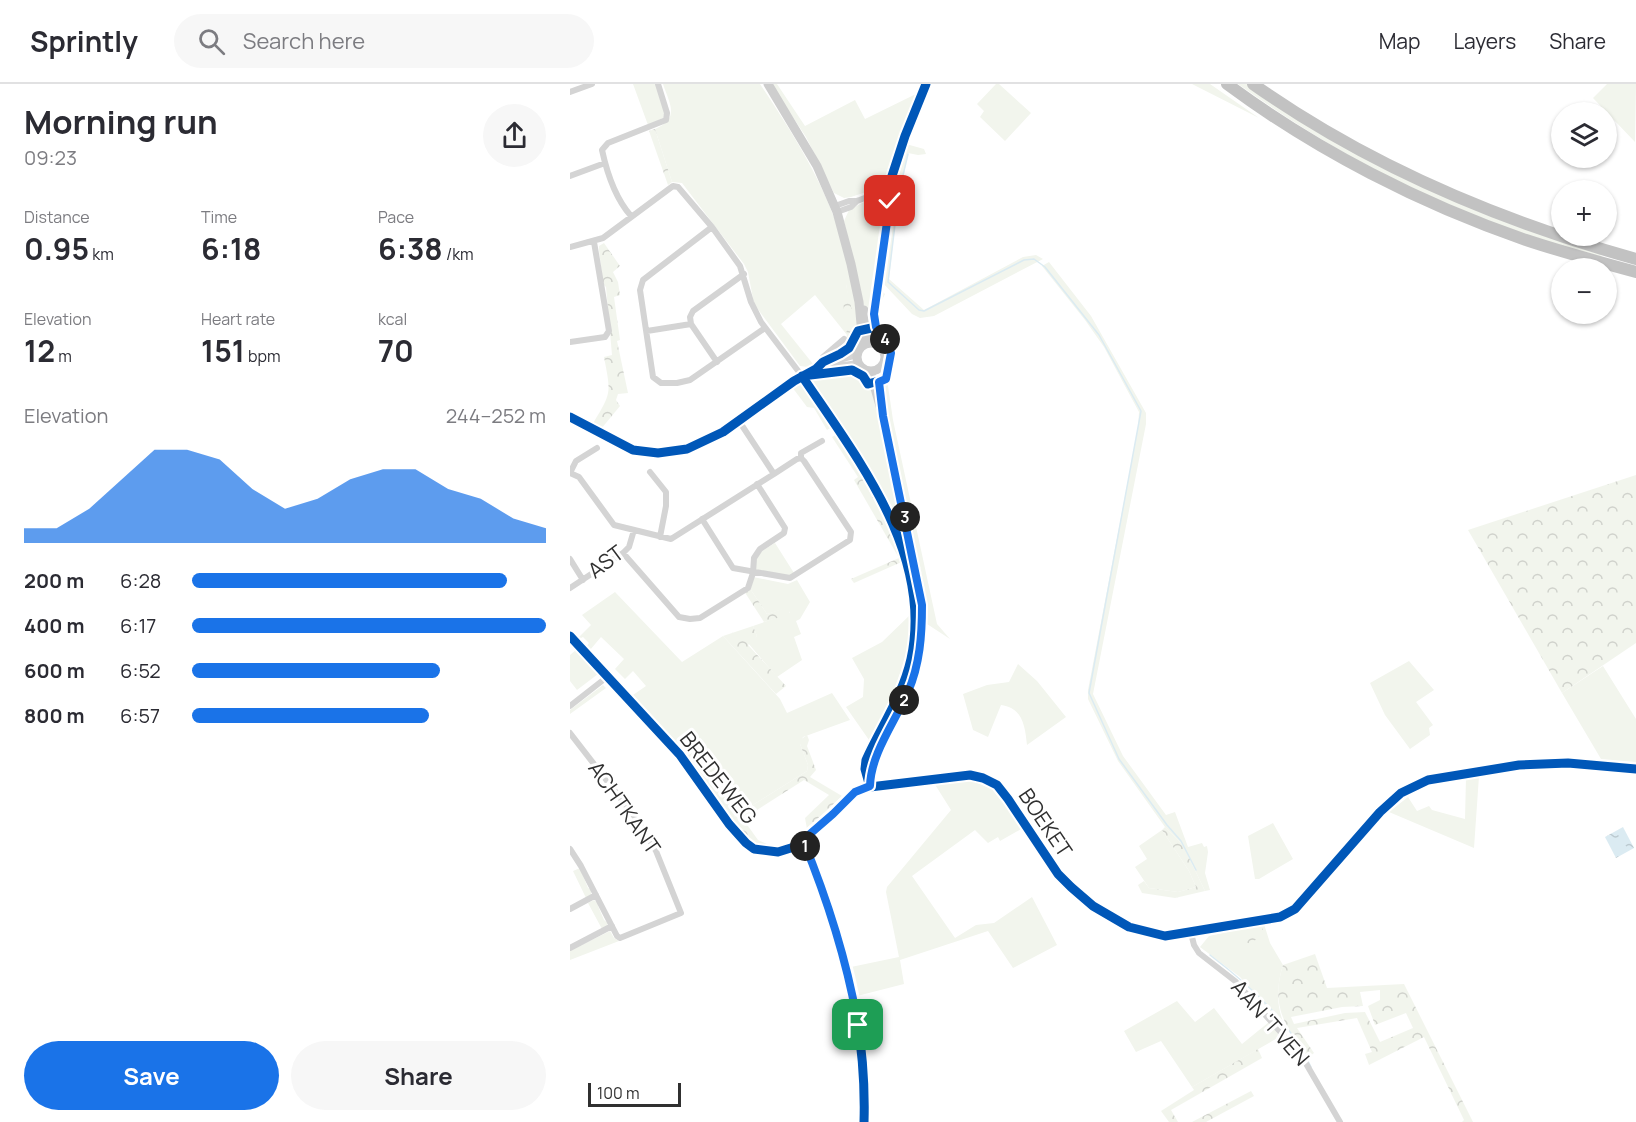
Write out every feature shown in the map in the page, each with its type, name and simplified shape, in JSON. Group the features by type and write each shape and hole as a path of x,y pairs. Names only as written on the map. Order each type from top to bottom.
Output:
{"highway":[{"path":"1227,84 1312,140 1460,215 1525,240 1636,272"},
{"path":"1253,84 1352,145 1437,188 1540,230 1636,259"}],"street":[{"path":"570,92 592,84"},
{"path":"631,216 616,194 602,150 608,143 666,120 667,113 658,84"},
{"path":"570,417 633,450 646,453 687,448 739,422 802,376 816,369 857,359 867,344 863,308 859,302 852,264 836,209 817,166 768,84"},
{"path":"836,209 849,201 857,201 874,194 891,179 926,84"},
{"path":"570,176 605,163"},
{"path":"570,247 603,238 673,186 682,189 712,227 744,274 751,302 765,328 802,376"},
{"path":"878,283 890,201 882,188"},
{"path":"712,227 643,280 640,291 653,376 661,383 690,380 765,328"},
{"path":"570,342 605,337 609,331 594,242"},
{"path":"717,362 691,324 690,317 693,311 744,274"},
{"path":"647,331 691,324"},
{"path":"824,367 823,357 844,339"},
{"path":"857,359 863,369 873,370 884,363 885,354 880,346 867,344"},
{"path":"870,786 871,771 915,675 922,636 922,605 918,580 873,370"},
{"path":"739,422 774,474"},
{"path":"702,519 733,568 753,573 795,577 850,540 851,537 851,532 801,458 801,453 822,441"},
{"path":"597,448 576,461 570,473 579,477 614,525 671,539 801,458"},
{"path":"650,472 666,492 666,506 660,537"},
{"path":"623,553 680,617 690,620 700,618 748,588 753,573 754,558 760,549 784,533 785,528 757,484"},
{"name":"AST","path":"570,588 623,553 629,547 634,530"},
{"path":"570,559 583,580"},
{"name":"BREDEWEG","path":"570,636 680,755 729,824 746,843 763,852 778,852 794,847 803,840"},
{"path":"570,706 607,677"},
{"name":"ACHTKANT","path":"570,733 638,821 656,851 681,913 621,938 616,936 612,926"},
{"name":"BOEKET","path":"803,840 855,792 870,786 970,774 997,785 1058,874 1094,906 1129,927 1165,936 1280,917 1295,909 1380,812 1401,793 1428,780 1519,765 1568,763 1636,769"},
{"path":"803,840 833,920 852,988 858,1025 864,1122"},
{"path":"570,849 612,926 570,948"},
{"path":"570,909 596,895"},
{"name":"AAN 'T VEN","path":"1191,933 1199,953 1235,981 1301,1055 1340,1122"}],"green space":[{"path":"633,84 656,84 665,111 663,118 648,125"},
{"path":"663,84 760,84 795,138 815,175 833,214 843,245 860,329 855,331 853,336 846,284 847,335 815,295 781,324 813,364 808,367 800,366 754,304 748,272 744,264 682,183 672,182 655,129 668,120 671,110"},
{"path":"771,84 777,84 805,126 855,100 865,119 918,93 908,113 891,170 883,182 869,191 851,197 844,198 834,193 806,137"},
{"path":"996,84 999,84 1031,113 1005,141 980,117 984,111 977,104"},
{"path":"1192,84 1210,84 1259,118"},
{"path":"1238,84 1248,84 1359,154 1551,234 1551,242 1488,222 1423,194 1341,151"},
{"path":"1607,84 1636,84 1635,142 1617,123 1617,102 1597,102 1593,98"},
{"path":"655,129 672,182 668,185 649,131"},
{"path":"906,144 924,149 926,154 908,153 896,216 889,279 924,310 1023,257 1036,255 1043,259 934,316 920,318 912,314 881,281 890,197 888,185 897,172"},
{"path":"879,194 887,199 887,206 878,278 872,302 874,326 871,327 863,303 844,221 849,210"},
{"path":"604,243 620,266 613,272 618,282 620,295 614,297 620,340 617,341 628,393 618,394 616,400 620,406 601,429 592,425 608,392 604,357 612,355 606,287 603,284 599,250 599,246"},
{"path":"1563,246 1581,246 1600,254 1603,258"},
{"path":"1049,262 1091,316 1146,413 1146,424 1093,694 1123,756 1166,815 1175,812 1188,847 1202,843 1204,847 1207,846 1205,873 1210,890 1205,891 1183,845 1165,827 1118,761 1088,699 1138,428 1139,412 1104,347 1042,266"},
{"path":"846,284 853,324 848,347 844,342 847,335 841,285"},
{"path":"879,288 885,294 877,315 884,334 895,353 888,386 893,420 937,624 950,639 927,624 925,590 882,383 886,382 893,353 876,323"},
{"path":"875,329 891,353 882,380 888,355 886,348 872,330"},
{"path":"845,372 856,373 867,385 871,385 910,557 887,511 885,501 816,387 811,386 806,377"},
{"path":"802,380 832,427 827,430 814,408 807,407 792,387"},
{"path":"837,434 906,560 854,583 851,579 899,558 854,480 858,477 832,437"},
{"path":"1636,475 1636,643 1562,693 1468,530"},
{"path":"775,543 794,573 790,576 755,570 757,554"},
{"path":"753,577 788,584 797,580 810,602 800,619 796,621 801,634 794,637 802,660 777,677 748,643 757,636 753,626 790,613 787,608 767,614 749,587"},
{"path":"749,587 767,614 788,607 790,614 764,622 744,591"},
{"path":"615,592 682,662 723,636 780,699 787,713 832,693 850,720 803,737 800,744 808,765 807,771 732,818 664,729 633,695 646,686 633,671 625,679 615,669 624,659 601,637 590,650 586,647 589,643 583,637 578,638 591,625 582,615"},
{"path":"911,614 907,648 898,679 869,740 846,707 863,697 864,679 852,658 882,642"},
{"path":"753,626 757,636 748,645 786,686 776,694 723,636"},
{"path":"576,650 598,674 577,690 570,681 570,655"},
{"path":"1409,661 1434,690 1416,702 1433,725 1429,728 1430,735 1410,749 1385,715 1370,683"},
{"path":"1018,664 1037,681 1066,717 1027,745 1022,719 1014,710 1001,705 988,737 973,730 963,694 987,685 1009,682"},
{"path":"1603,666 1636,719 1636,762 1601,759 1562,693"},
{"path":"603,685 606,688 570,714 570,710"},
{"path":"807,735 809,740 807,746 816,770 810,777 842,796 807,829 805,818 829,795 804,780 743,819 758,840 773,847 772,849 759,845 744,834 732,818 807,771 808,765 800,740"},
{"path":"1479,776 1474,848 1389,812 1408,797 1417,811 1429,806 1432,810 1465,819 1466,777"},
{"path":"970,780 992,789 1023,828 1000,841 998,837 988,843 975,830 912,876 955,938 976,925 994,923 1032,897 1057,945 1013,968 988,931 900,960 904,984 857,996 851,967 899,957 886,892 887,887 951,810 934,783"},
{"path":"1273,823 1293,859 1259,879 1255,879 1248,836"},
{"path":"1165,827 1183,845 1205,891 1175,898 1142,893 1138,885 1144,881 1149,888 1178,892 1196,887 1189,871 1162,830"},
{"path":"1162,830 1189,871 1196,887 1178,892 1149,888 1135,867 1147,859 1139,846"},
{"path":"580,868 588,888 591,889 591,895 586,898 573,871"},
{"path":"594,900 598,903 604,920 608,923 602,929 588,903"},
{"path":"1264,924 1270,943 1283,965 1278,997 1280,1013 1286,1029 1240,977 1200,947 1209,936"},
{"path":"1261,927 1262,932 1252,944 1237,940 1237,934"},
{"path":"610,931 619,941 570,960 570,951"},
{"path":"1315,954 1327,988 1404,984 1473,1122 1462,1122 1464,1120 1424,1037 1369,1065 1365,1054 1372,1052 1357,1018 1297,1028 1314,1053 1308,1058 1287,1025 1279,1004 1279,979 1283,965","holes":["1380,990 1380,1000 1368,1006 1375,1025 1406,1013 1413,1028 1380,1042 1365,1012 1345,1013 1294,1024 1291,1017 1342,1007 1363,1006 1360,992"]},
{"path":"1177,1001 1195,1022 1214,1008 1242,1044 1269,1022 1281,1036 1192,1087 1161,1041 1136,1052 1124,1031"},
{"path":"1258,1049 1262,1058 1171,1110 1178,1122 1169,1122 1161,1111 1194,1090 1192,1087"},
{"path":"1251,1091 1254,1096 1206,1122 1192,1122"}],"water":[{"path":"1623,827 1634,848 1616,858 1605,837"}],"waterway":[{"path":"908,154 899,192 888,282 919,310 924,311 1024,260 1034,259 1045,267 1099,335 1141,411 1089,693 1119,759 1181,841 1196,870"},
{"path":"1210,955 1239,978 1267,1005 1292,1035 1311,1067"}],"cycle path":[{"path":"802,376 852,370 863,376 868,384 886,379 891,353 876,327 874,314 890,201 882,188 891,179 926,84"},
{"path":"570,417 633,450 658,453 687,449 723,432 794,381 849,348 858,331 876,327"},
{"path":"802,376 867,474 886,509 901,545 911,582 915,620 911,659 897,698 866,760 865,769 870,787"},
{"path":"570,636 680,755 729,824 754,849 778,852 794,847 855,792 870,787 970,775 997,785 1058,874 1093,906 1129,927 1165,936 1280,917 1295,909 1380,812 1401,793 1428,780 1519,765 1568,763 1636,769"},
{"path":"803,840 829,909 849,978 861,1049 864,1122"}],"route":[{"path":"858,1025 842,948 803,840 855,792 870,786 871,771 879,751 915,675 922,636 922,605 918,580 883,416 879,382 886,379 892,356 891,349 876,327 874,314 890,201"}]}
